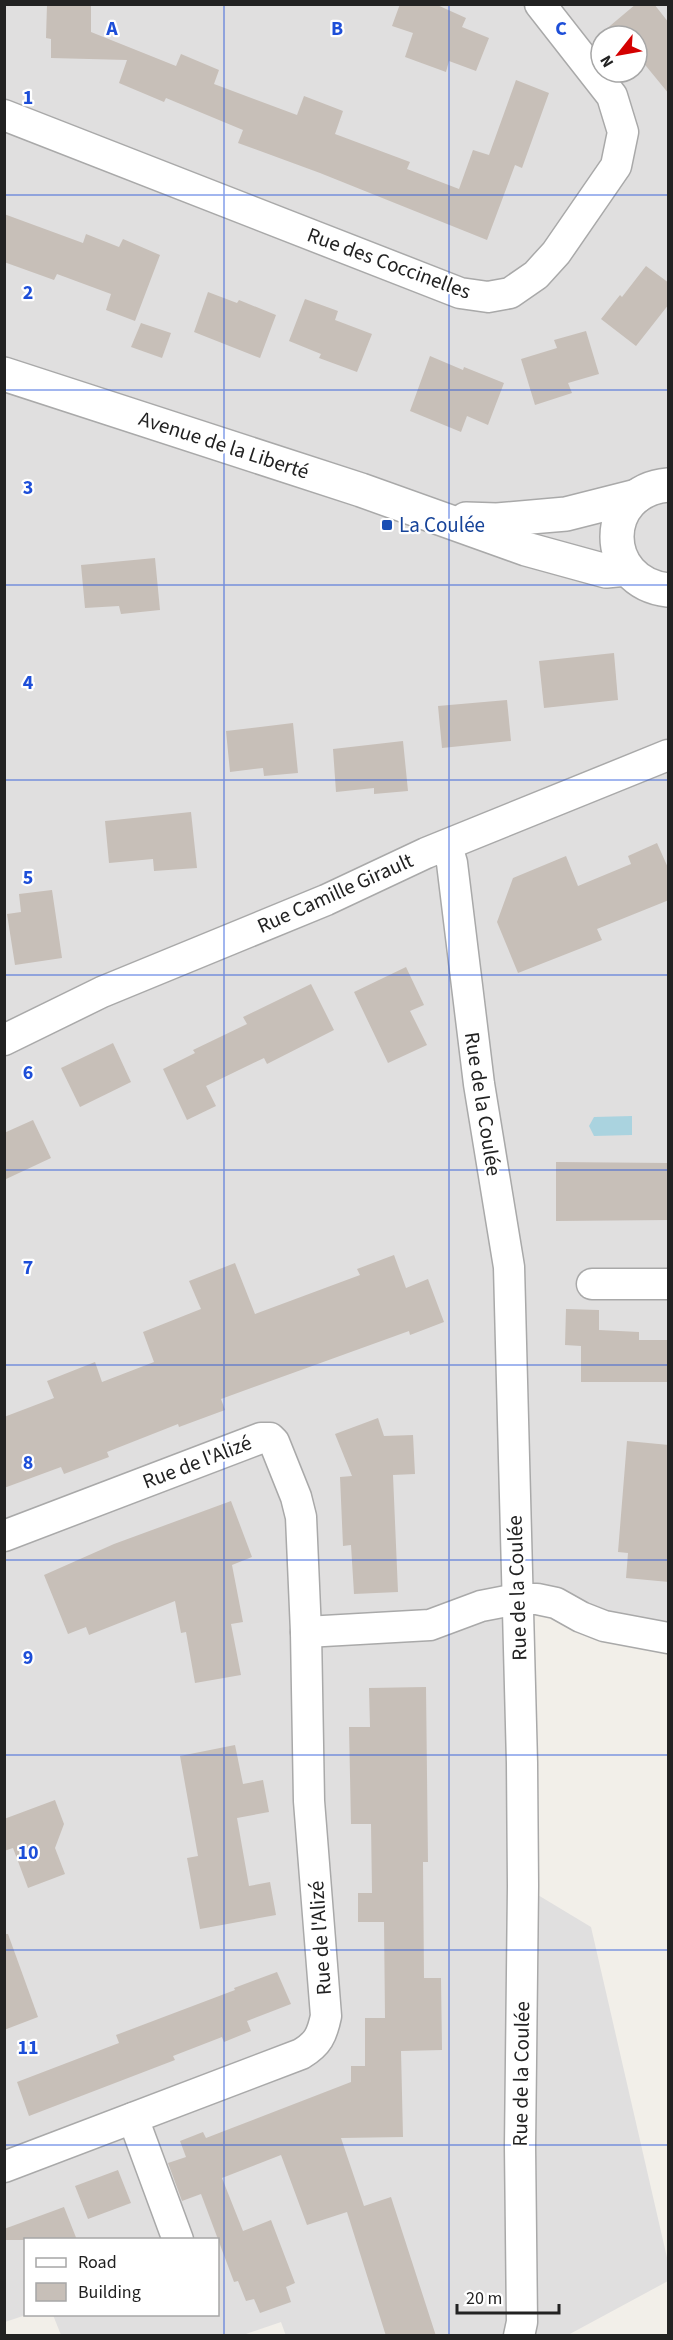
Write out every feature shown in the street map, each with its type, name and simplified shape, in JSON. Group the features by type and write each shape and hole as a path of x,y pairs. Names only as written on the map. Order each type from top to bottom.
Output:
{"street":[{"name":"Rue des Coccinelles","path":"4,116 460,293 488,297 510,293 536,275 556,253 616,166 623,132 612,96 540,4"},
{"name":"Avenue de la Liberté","path":"4,374 443,519 526,549 606,571 627,569"},
{"name":"Avenue de la Liberté","path":"443,519 497,520 566,514 637,496 651,488 668,484"},
{"path":"637,496 626,507 619,522 616,538 619,554 627,569 638,580 652,587 669,590"},
{"name":"Rue Camille Girault","path":"4,1040 102,992 326,900 426,853 669,755"},
{"name":"Rue de la Coulée","path":"447,846 452,863 478,1084 508,1267 523,1886 520,2147 522,2322 519,2336"},
{"path":"591,1284 669,1284"},
{"name":"Rue de l'Alizé","path":"4,1536 261,1438 270,1438 277,1446 299,1508 306,1632 309,1801 326,2016 322,2035 313,2046 286,2060 133,2118 7,2159"},
{"path":"306,1632 430,1625 474,1608 517,1599 537,1599 556,1603 581,1617 604,1626 669,1638"},
{"path":"133,2118 177,2238"}],"shaded area":[{"path":"4,5 668,5 668,1638 518,1599 523,1886 591,1927 668,2262 668,2281 568,2335 286,2336 281,2322 243,2335 61,2335 53,2316 219,2316 219,2238 24,2238 24,2316 5,2322"}],"water":[{"path":"632,1116 632,1135 594,1136 589,1126 594,1117"}],"building":[{"path":"47,4 91,4 91,32 176,66 181,54 219,70 214,84 297,115 304,96 343,111 335,134 410,162 407,169 459,189 473,150 489,155 516,80 549,93 522,168 515,165 487,240 320,173 238,143 243,130 166,98 164,102 119,83 127,60 51,58 51,39 46,38"},
{"path":"400,4 435,4 466,18 462,27 489,38 476,71 449,61 446,72 405,57 413,33 392,26"},
{"path":"636,4 654,4 669,23 669,94 649,70 649,24 612,24"},
{"path":"4,214 83,243 86,234 119,247 123,239 160,255 135,321 106,310 111,294 57,274 54,280 4,262"},
{"path":"646,266 669,283 669,304 636,346 601,319"},
{"path":"208,292 237,303 239,300 276,315 260,358 194,332"},
{"path":"305,299 338,311 335,320 372,334 357,372 319,358 321,354 289,341"},
{"path":"141,323 171,333 162,358 131,347"},
{"path":"586,331 599,374 568,383 572,393 535,405 521,359 557,348 554,340"},
{"path":"430,356 463,370 464,367 504,383 488,425 467,416 461,432 410,411"},
{"path":"155,558 160,610 121,614 119,606 85,608 81,565"},
{"path":"614,653 618,700 544,708 539,661"},
{"path":"507,700 511,741 442,748 438,706"},
{"path":"293,723 298,773 264,776 263,768 230,772 226,731"},
{"path":"403,741 408,791 374,794 374,788 336,792 333,749"},
{"path":"191,812 197,868 154,871 153,859 109,863 105,821"},
{"path":"657,843 669,870 669,900 597,929 602,940 518,973 497,922 513,878 566,856 578,886 631,864 628,856"},
{"path":"52,890 62,958 15,965 7,914 21,912 19,894"},
{"path":"406,967 424,1005 410,1011 427,1045 388,1063 354,992"},
{"path":"311,984 334,1030 267,1064 264,1058 206,1086 216,1106 187,1120 163,1069 195,1053 193,1050 247,1024 243,1017"},
{"path":"113,1043 131,1082 80,1107 61,1068"},
{"path":"33,1120 51,1158 4,1180 4,1133"},
{"path":"556,1162 669,1163 669,1220 556,1221"},
{"path":"394,1255 406,1288 428,1279 444,1322 410,1335 409,1331 221,1399 225,1410 179,1427 178,1424 107,1452 109,1457 64,1474 61,1467 4,1488 4,1417 54,1398 47,1381 95,1362 102,1382 154,1362 143,1332 201,1309 189,1281 235,1263 255,1314 360,1275 357,1269"},
{"path":"566,1309 599,1310 599,1330 639,1332 639,1340 669,1340 669,1382 581,1382 581,1346 565,1345"},
{"path":"378,1418 384,1436 413,1435 415,1474 393,1475 398,1592 354,1594 351,1545 343,1546 340,1477 352,1476 335,1434"},
{"path":"627,1441 669,1445 669,1582 626,1578 628,1553 618,1552"},
{"path":"231,1501 252,1557 232,1565 243,1622 231,1624 241,1675 195,1683 186,1632 181,1633 175,1601 89,1635 86,1627 68,1634 44,1575 114,1544"},
{"path":"426,1687 428,1862 423,1862 424,1978 441,1978 442,2050 401,2051 403,2137 341,2138 364,2206 391,2197 436,2336 386,2336 347,2212 307,2225 281,2155 222,2178 243,2231 271,2220 295,2283 286,2287 291,2302 260,2313 254,2299 246,2301 238,2281 234,2282 201,2194 182,2201 168,2163 186,2157 180,2141 203,2132 206,2138 351,2082 351,2066 365,2066 365,2018 385,2018 384,1922 358,1922 358,1893 372,1893 371,1824 351,1824 349,1727 370,1727 369,1688"},
{"path":"235,1745 243,1784 263,1780 269,1812 237,1818 249,1886 270,1882 276,1915 200,1929 187,1858 198,1856 180,1756"},
{"path":"55,1800 64,1824 55,1848 65,1874 28,1888 13,1848 4,1851 4,1819"},
{"path":"4,1934 8,1934 38,2017 4,2030"},
{"path":"277,1972 291,2004 247,2021 251,2031 224,2042 222,2037 173,2056 175,2060 29,2116 17,2082 119,2043 116,2035"},
{"path":"118,2170 131,2203 88,2219 75,2186"},
{"path":"64,2207 76,2238 4,2240 4,2229"}],"place":[{"name":"La Coulée","path":"387,525"}]}
